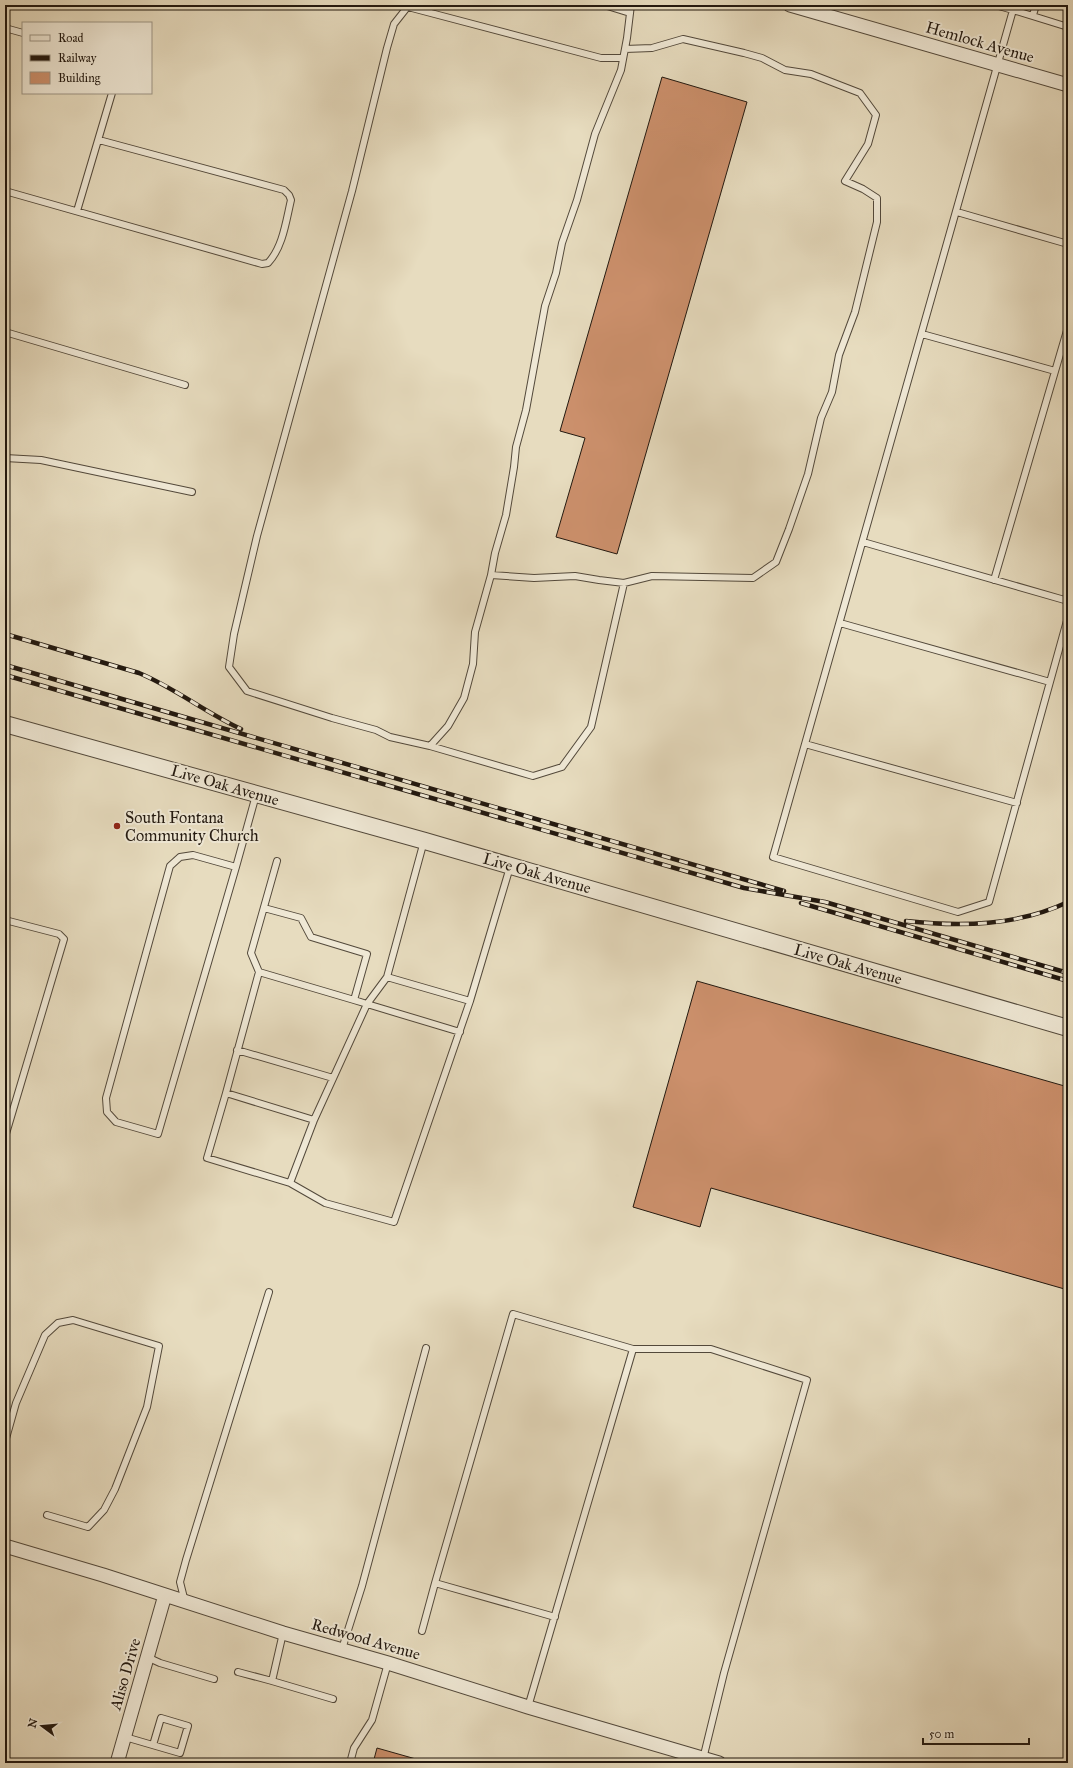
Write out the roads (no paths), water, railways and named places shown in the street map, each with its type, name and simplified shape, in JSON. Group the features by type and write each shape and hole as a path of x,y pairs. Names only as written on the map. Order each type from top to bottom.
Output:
{"street":[{"name":"Hemlock Avenue","path":"790,5 1068,85"},
{"name":"Live Oak Avenue","path":"5,724 424,841 1068,1028"},
{"name":"Redwood Avenue","path":"5,1546 283,1633 388,1663 528,1708 719,1763"},
{"name":"Aliso Drive","path":"122,1762 124,1737 165,1595"}],"lane":[{"path":"604,5 630,13"},
{"path":"430,746 448,726 464,698 473,664 475,632 506,515 516,447 526,410 545,306 556,273 562,243 577,200 595,134 614,90 625,49 630,5"},
{"path":"995,5 1033,15 1068,27"},
{"path":"1033,15 1036,5"},
{"path":"623,58 601,58 408,6 394,24 352,192 255,544 234,634 229,666 247,691 332,718 376,730 390,737 430,746 533,776 562,768 591,727 624,582"},
{"path":"1013,10 773,857 958,912 989,902 1068,618"},
{"path":"5,28 22,33"},
{"path":"491,575 534,578 575,576 624,582 652,576 753,578 776,562 808,474 821,418 832,392 839,355 855,312 877,222 877,198 863,189 845,181 868,144 876,116 860,93 811,74 785,70 762,58 683,39 652,48 625,49"},
{"path":"77,211 112,94"},
{"path":"5,190 262,264 268,263 273,259 280,242 291,200 284,190 98,140"},
{"path":"957,212 1068,244"},
{"path":"994,580 1068,327"},
{"path":"5,332 185,385"},
{"path":"922,334 1055,371"},
{"path":"5,458 41,460 192,492"},
{"path":"863,542 1068,601"},
{"path":"840,623 1050,682"},
{"path":"806,744 1017,803"},
{"path":"236,867 193,855 180,857 170,866 106,1098 107,1112 116,1122 158,1134 236,867 256,794"},
{"path":"290,1183 314,1120 367,1004 387,977 424,841"},
{"path":"277,861 251,953 259,972 207,1158 290,1183 325,1203 394,1222 460,1032 511,866"},
{"path":"264,908 301,918 311,937 367,954 354,1000"},
{"path":"5,920 59,934 64,940 5,1137"},
{"path":"259,972 460,1032"},
{"path":"387,977 470,1001"},
{"path":"237,1050 333,1078"},
{"path":"226,1093 314,1120"},
{"path":"185,1602 180,1582 269,1292"},
{"path":"422,1631 513,1314 633,1349 712,1349 807,1380 724,1674 703,1759"},
{"path":"5,1442 16,1403 45,1335 58,1323 73,1320 159,1346 147,1407 115,1489 104,1510 88,1527 47,1515"},
{"path":"342,1649 362,1586 426,1348"},
{"path":"528,1708 633,1349"},
{"path":"435,1583 555,1617"},
{"path":"272,1681 283,1633"},
{"path":"147,1657 160,1664 214,1679"},
{"path":"350,1763 354,1748 372,1720 388,1663"},
{"path":"238,1672 333,1699"},
{"path":"124,1737 180,1753 188,1726 161,1718 153,1745"}],"railway":[{"path":"5,634 139,673 241,729"},
{"path":"5,665 784,891"},
{"path":"5,675 744,888 825,902 1068,973"},
{"path":"906,921 947,924 988,923 1029,916 1068,902"},
{"path":"801,903 1068,981"}],"place":[{"name":"South Fontana Community Church","path":"117,826"}]}
